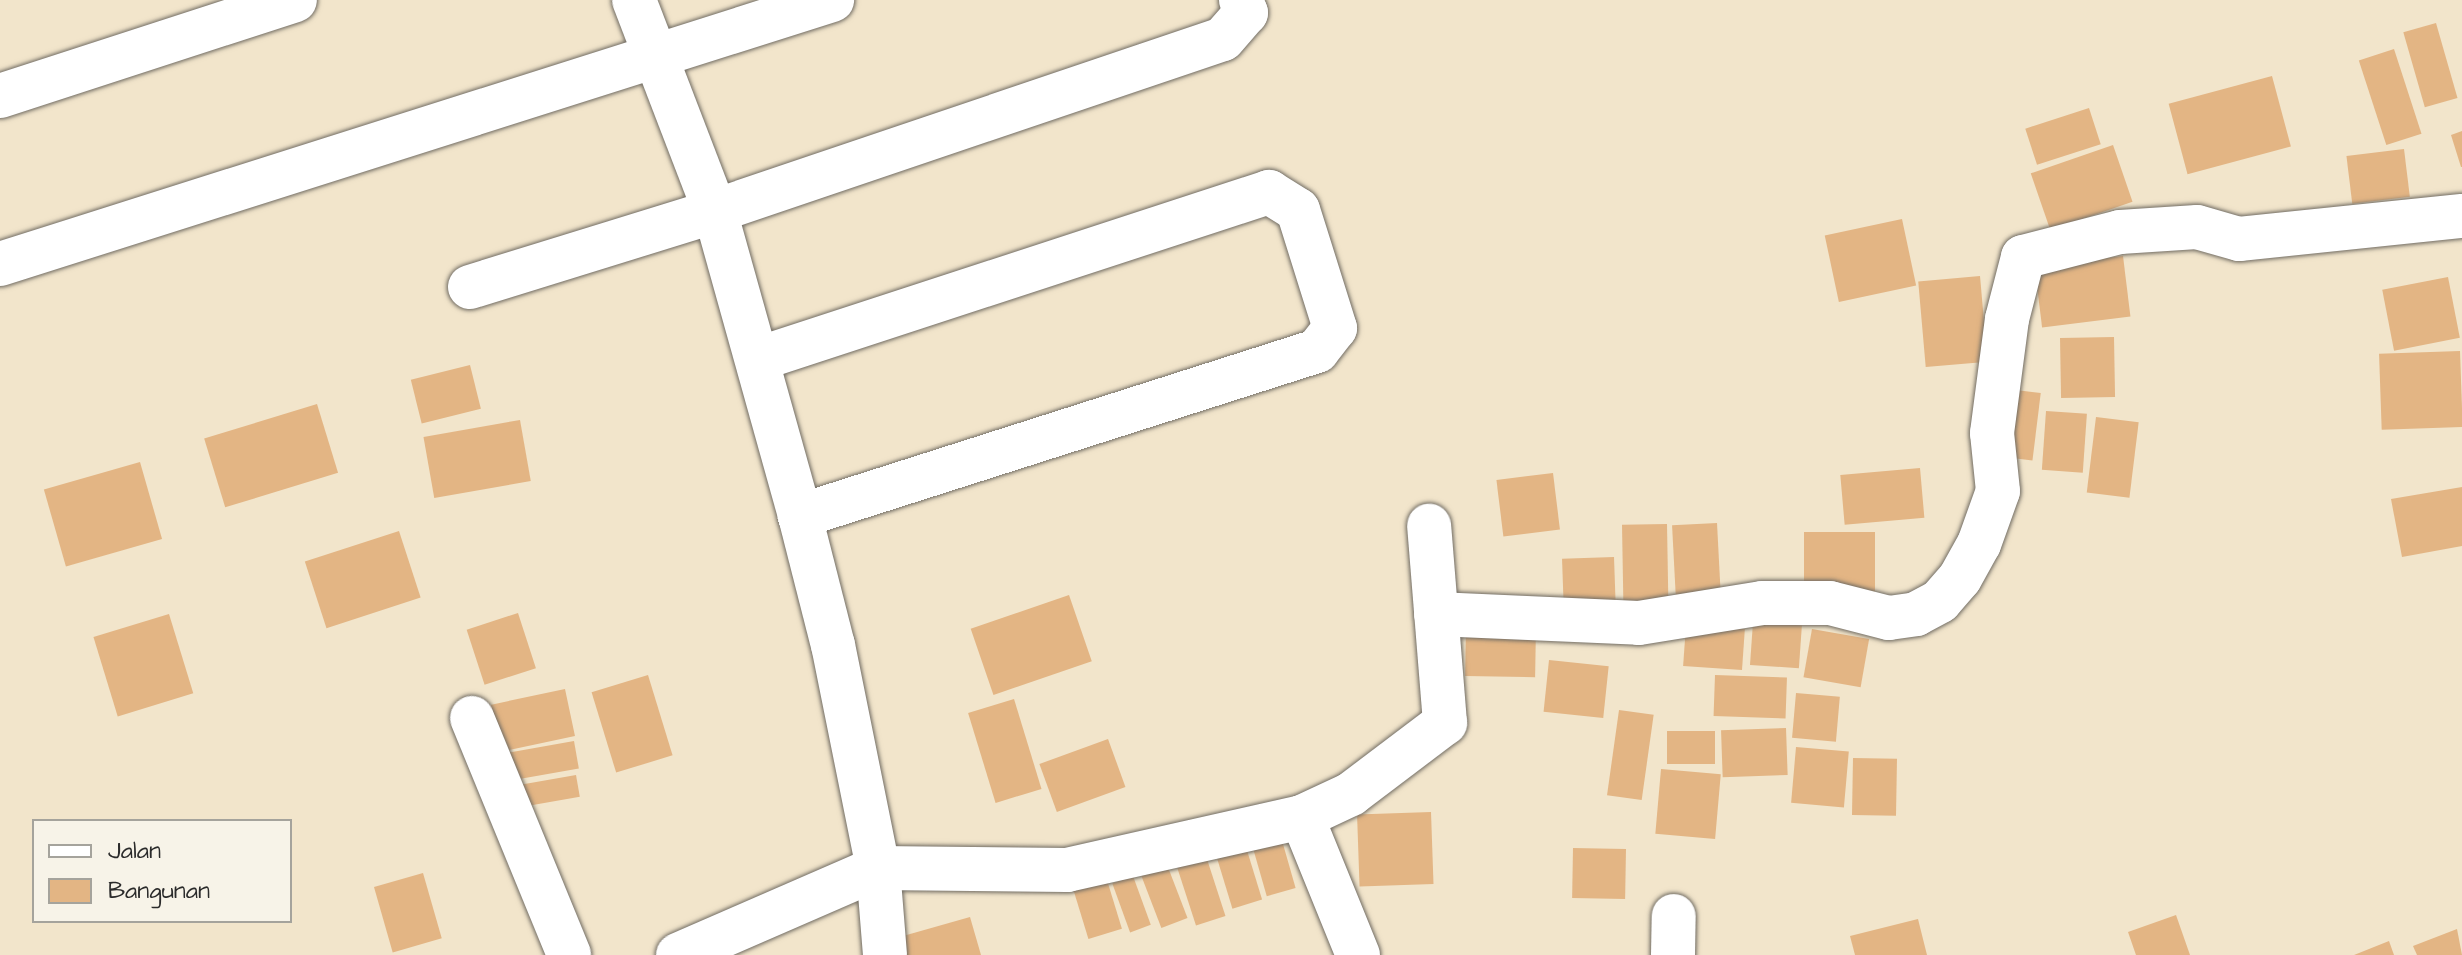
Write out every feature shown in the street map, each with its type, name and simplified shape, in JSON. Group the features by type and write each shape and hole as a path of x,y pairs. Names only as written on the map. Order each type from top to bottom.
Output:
{"street":[{"path":"0,96 295,0"},
{"path":"634,0 653,59 715,211 800,516 833,645 878,868 885,955"},
{"path":"0,264 832,0"},
{"path":"470,287 715,211 1223,39 1246,13 1241,0"},
{"path":"758,359 1269,192 1298,210 1335,328 1317,351 800,516"},
{"path":"1436,614 1639,623 1762,603 1830,603 1889,618 1916,614 1940,601 1960,578 1979,544 1998,491 1992,433 2007,319 2023,257 2120,232 2197,227 2239,239 2462,216"},
{"path":"678,955 878,868 1067,870 1302,817 1351,794 1445,723 1429,526"},
{"path":"472,718 569,955"},
{"path":"1302,817 1358,955"}],"building":[{"path":"2436,23 2457,98 2425,107 2403,32"},
{"path":"2394,49 2422,134 2386,145 2359,60"},
{"path":"2272,76 2291,147 2188,174 2169,104"},
{"path":"2089,108 2101,144 2037,165 2025,129"},
{"path":"2462,131 2462,167 2461,167 2451,135"},
{"path":"2113,145 2133,202 2050,230 2031,173"},
{"path":"2404,149 2410,197 2352,204 2346,156"},
{"path":"1902,219 1916,286 1839,302 1825,235"},
{"path":"2123,256 2130,317 2042,327 2035,267"},
{"path":"1980,276 1987,362 1926,367 1918,281"},
{"path":"2448,277 2460,338 2394,351 2382,290"},
{"path":"2114,337 2115,397 2061,398 2060,338"},
{"path":"2460,351 2462,427 2382,430 2379,354"},
{"path":"470,365 481,409 422,423 411,380"},
{"path":"2008,389 2041,393 2032,461 2000,456"},
{"path":"317,404 338,473 225,507 204,438"},
{"path":"2046,411 2087,414 2083,473 2042,470"},
{"path":"2096,417 2139,422 2129,498 2087,492"},
{"path":"520,420 531,481 434,498 423,437"},
{"path":"140,462 162,539 66,566 44,490"},
{"path":"1920,468 1924,518 1845,525 1840,475"},
{"path":"1553,473 1560,530 1503,537 1496,480"},
{"path":"2462,487 2462,546 2402,557 2391,499"},
{"path":"1717,523 1721,594 1676,596 1672,525"},
{"path":"1667,524 1668,605 1623,606 1622,525"},
{"path":"399,531 421,598 326,628 305,562"},
{"path":"1804,532 1875,532 1875,594 1804,594"},
{"path":"1614,557 1616,607 1564,609 1562,559"},
{"path":"1069,595 1092,661 993,695 971,629"},
{"path":"518,613 536,668 485,685 467,630"},
{"path":"169,614 193,693 118,716 93,637"},
{"path":"1753,622 1802,625 1799,668 1750,665"},
{"path":"1466,625 1536,626 1535,677 1465,676"},
{"path":"1686,625 1745,629 1742,670 1683,666"},
{"path":"1812,629 1869,639 1861,687 1803,677"},
{"path":"1549,660 1609,666 1603,718 1544,712"},
{"path":"648,675 673,755 616,773 592,692"},
{"path":"1715,675 1787,678 1786,718 1714,716"},
{"path":"565,689 575,736 497,753 487,706"},
{"path":"1796,693 1840,697 1836,742 1792,738"},
{"path":"1014,699 1041,789 996,803 968,713"},
{"path":"1619,710 1654,715 1642,800 1607,795"},
{"path":"1786,728 1788,775 1723,777 1721,730"},
{"path":"1667,731 1715,731 1715,764 1667,764"},
{"path":"1108,739 1125,787 1057,812 1039,764"},
{"path":"574,741 579,769 503,782 498,754"},
{"path":"1796,747 1849,752 1844,807 1791,803"},
{"path":"1853,758 1897,759 1896,816 1852,815"},
{"path":"1661,769 1721,774 1715,839 1655,834"},
{"path":"576,775 580,797 513,808 509,787"},
{"path":"1431,812 1434,884 1360,887 1357,815"},
{"path":"1281,837 1296,888 1267,896 1252,845"},
{"path":"1246,847 1262,900 1232,909 1216,856"},
{"path":"1573,848 1626,849 1625,899 1572,898"},
{"path":"1206,856 1225,916 1196,925 1177,866"},
{"path":"1166,862 1188,918 1161,928 1140,872"},
{"path":"423,873 442,938 393,952 374,887"},
{"path":"1133,876 1151,925 1130,932 1112,884"},
{"path":"1107,880 1122,929 1088,939 1074,890"},
{"path":"2176,915 2190,955 2136,955 2128,932"},
{"path":"970,917 981,955 893,955 889,940"},
{"path":"1918,919 1927,955 1855,955 1850,936"},
{"path":"2457,929 2462,955 2417,955 2413,946"},
{"path":"2389,941 2394,955 2354,955"}]}
